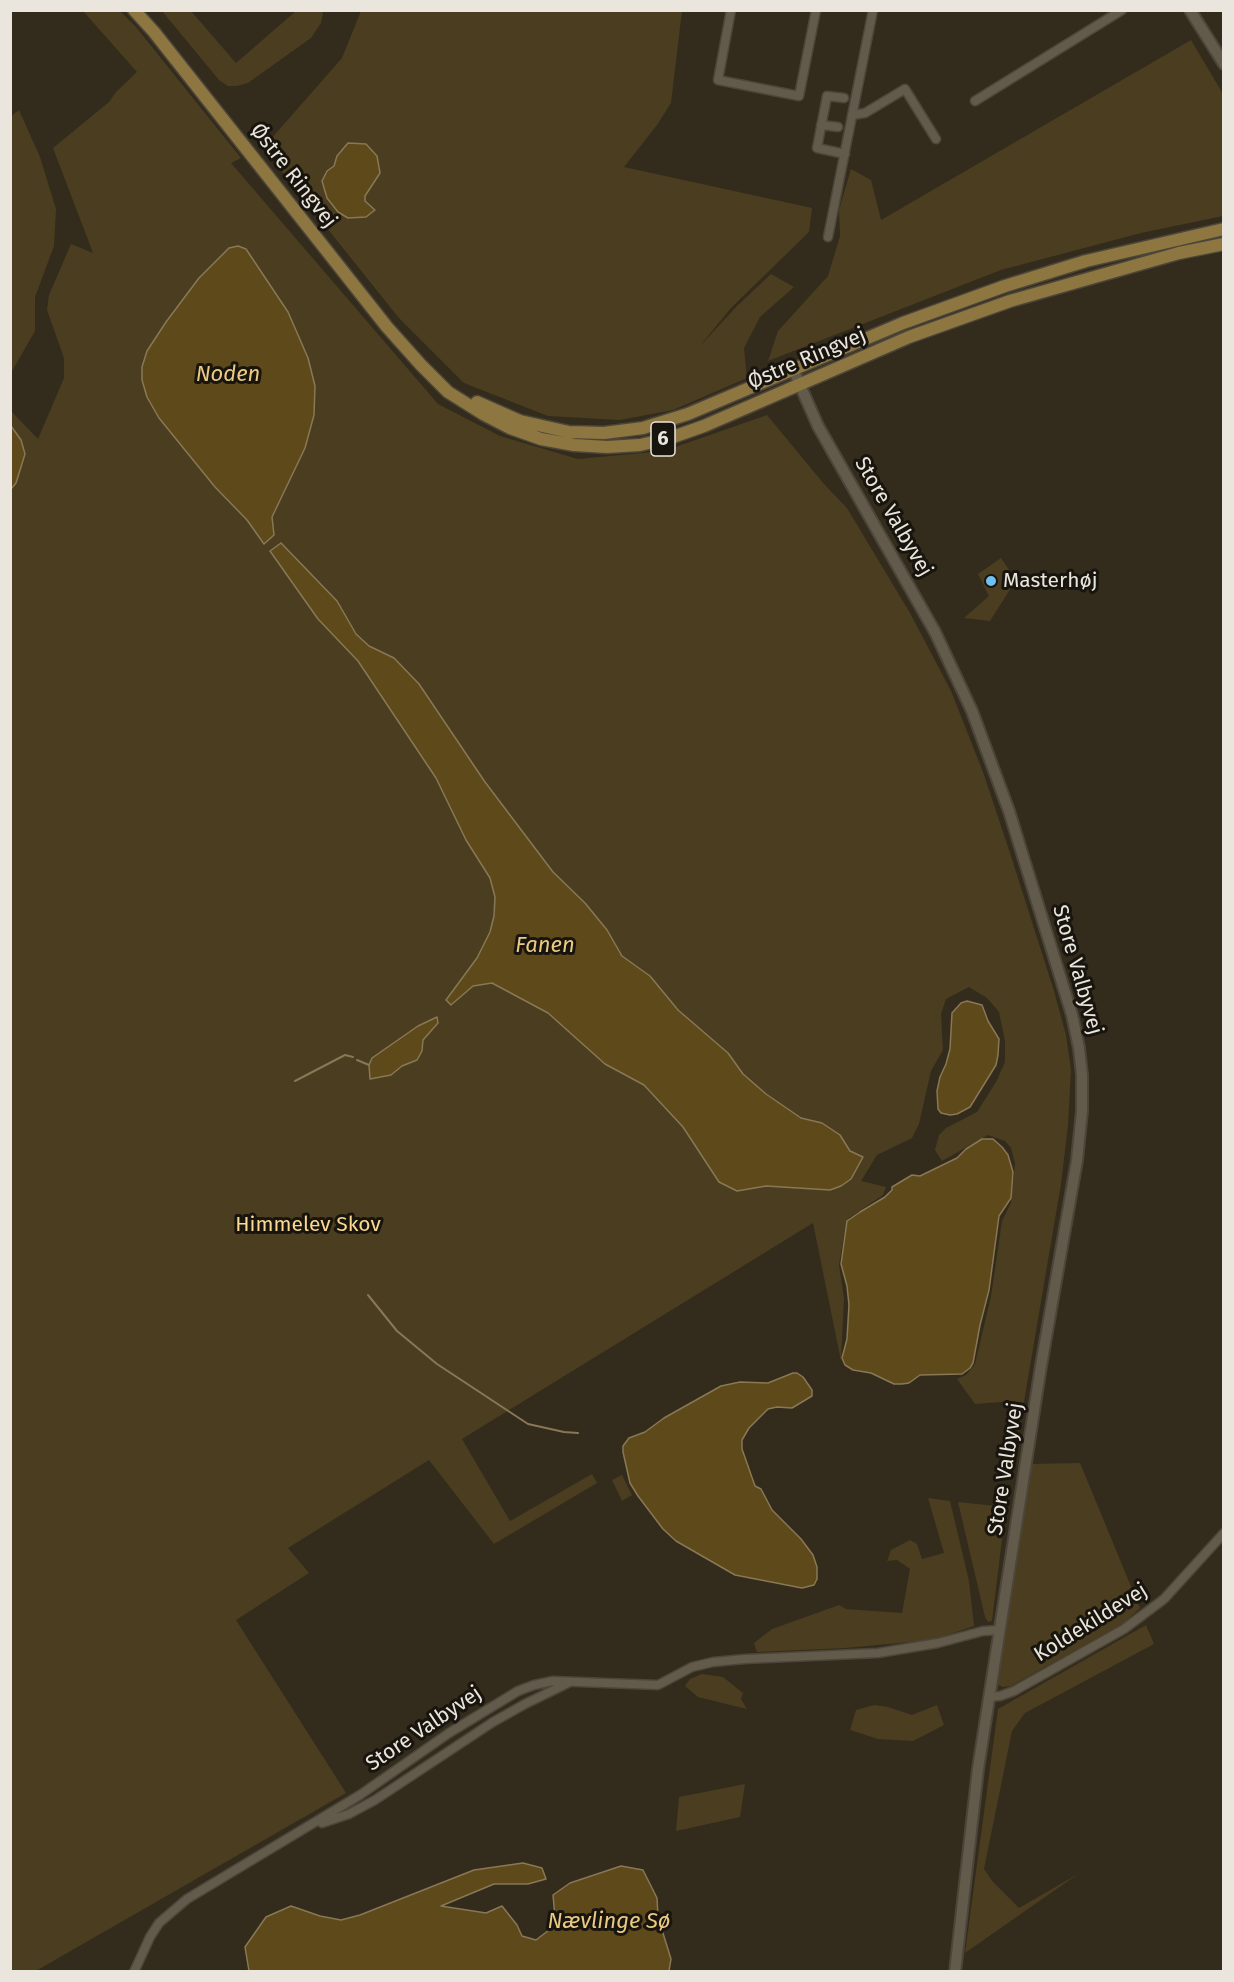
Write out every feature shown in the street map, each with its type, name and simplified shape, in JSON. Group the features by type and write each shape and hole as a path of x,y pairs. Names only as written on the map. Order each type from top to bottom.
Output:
{"main road":[{"name":"Østre Ringvej","path":"134,10 162,41 387,327 421,365 448,392 483,414 510,428 552,441 607,447 640,445 670,438 704,426 909,337 1010,301 1179,253 1224,244"},
{"name":"Østre Ringvej","path":"421,365 450,386 486,407 520,421 569,432 604,433 643,428 688,414 903,323 1005,286 1086,261 1224,229"}],"street":[{"path":"731,10 718,80 799,96 816,10"},
{"path":"828,237 873,10"},
{"path":"975,101 1122,10"},
{"path":"1190,10 1224,64"},
{"path":"852,115 865,113 905,89 936,139"},
{"path":"844,98 827,96 817,148 844,154"},
{"path":"822,125 838,128"},
{"name":"Store Valbyvej","path":"793,369 818,426 934,632 972,711 1010,811 1071,1014 1079,1048 1082,1075 1082,1111 1077,1160 1043,1355 978,1769 955,1971"},
{"name":"Koldekildevej","path":"989,1697 1014,1691 1131,1624 1164,1599 1224,1533"},
{"name":"Store Valbyvej","path":"134,1971 159,1923 187,1899 360,1796 449,1733 518,1691 553,1681 658,1685 692,1667 713,1662 878,1653 993,1629 1000,1630"},
{"name":"Store Valbyvej","path":"305,1828 349,1814 375,1800 493,1722 572,1681"}],"green space":[{"name":"Himmelev Skov","path":"83,11 120,11 136,27 241,158 231,163 438,404 500,436 578,459 664,451 767,415 847,508 910,613 951,691 983,772 1066,1035 1071,1070 1068,1125 1061,1184 1019,1431 1015,1430 1015,1401 975,1404 957,1379 966,1375 975,1364 991,1296 1002,1221 1011,1203 1015,1163 1011,1148 1005,1141 988,1135 942,1161 935,1150 939,1135 946,1128 977,1112 996,1082 1005,1062 1005,1041 999,1012 987,998 969,987 946,999 941,1014 943,1050 931,1071 919,1124 912,1138 877,1155 861,1181 886,1187 883,1195 849,1218 846,1223 839,1265 844,1298 841,1361 813,1223 462,1439 510,1521 592,1474 597,1483 494,1544 429,1460 288,1548 309,1573 236,1620 346,1793 34,1972 10,1971 10,489 16,483 21,440 11,426 11,411 38,439 64,378 64,358 47,310 49,295 71,244 93,253 53,148 109,102 137,72","holes":["229,248 305,448 272,517 264,543 159,418 166,322 199,278","281,543 336,601 356,634 369,646 394,658 419,684 485,782 553,872 585,903 607,930 622,956 650,976 678,1010 728,1053 743,1074 766,1094 801,1118 822,1123 839,1135 850,1151 862,1157 830,1190 766,1186 737,1191 719,1182 683,1127 644,1085 605,1064 548,1013 492,983 473,986 452,1005 446,999 477,958 490,932 495,896 490,878 466,840 436,778 358,661 318,619 270,551"]},
{"path":"162,11 191,11 236,63 296,11 321,11 323,14 321,23 311,38 248,83 228,86 219,80"},
{"path":"361,11 682,11 671,103 624,167 812,208 809,232 731,308 699,347 771,274 794,287 760,317 744,348 747,378 673,410 620,420 548,416 464,383 398,317 263,148 342,58","holes":["337,156 365,196 365,201 370,205 327,171 334,166"]},
{"path":"1191,40 1223,94 1223,216 1141,233 1001,270 768,361 778,331 828,276 840,236 839,210 851,169 871,180 881,220"},
{"path":"19,110 40,157 56,209 54,246 35,297 35,331 11,373 10,117"},
{"path":"1001,558 1016,580 990,621 964,618 989,596 978,574"},
{"path":"1080,1463 1140,1608 1124,1623 1011,1686 1003,1687 998,1685 1030,1464"},
{"path":"622,1475 632,1495 622,1501 612,1480"},
{"path":"928,1498 950,1501 969,1581 974,1626 933,1640 845,1648 757,1652 754,1643 772,1629 839,1605 846,1609 902,1613 910,1569 897,1560 887,1561 891,1550 910,1540 917,1544 922,1559 944,1553"},
{"path":"958,1502 1006,1507 992,1621 988,1622 985,1617"},
{"path":"1146,1625 1154,1644 1025,1713 1012,1731 984,1869 993,1882 1019,1908 1078,1874 965,1953 998,1709"},
{"path":"702,1674 723,1677 743,1693 741,1699 747,1709 698,1697 685,1686 690,1679"},
{"path":"874,1705 912,1715 937,1705 944,1725 913,1741 878,1739 850,1730 856,1710"},
{"path":"745,1784 740,1817 676,1831 679,1797"}],"water":[{"path":"348,143 366,144 377,156 380,173 365,196 365,201 375,210 366,217 348,218 338,212 327,198 322,181"},
{"name":"Noden","path":"238,246 246,249 288,312 308,358 315,386 314,415 305,448 272,517 274,535 264,544 247,520 215,487 159,418 147,397 142,380 142,367 147,351 166,322 199,278 229,248"},
{"path":"11,426 21,440 25,454 16,483 11,489"},
{"name":"Fanen","path":"281,543 337,601 356,634 369,646 394,658 419,684 485,782 553,872 585,903 607,930 622,956 650,976 678,1010 728,1053 743,1074 766,1094 801,1118 822,1123 840,1135 850,1151 863,1157 851,1179 830,1190 766,1186 737,1191 719,1182 683,1127 644,1085 605,1064 548,1013 492,983 473,986 451,1005 446,1000 477,958 490,932 495,897 490,878 466,840 436,778 358,661 318,619 270,551"},
{"path":"967,1001 982,1005 999,1039 998,1055 996,1065 970,1107 950,1115 941,1113 938,1109 937,1091 950,1049 952,1013 961,1003"},
{"path":"437,1017 438,1023 423,1040 422,1051 417,1060 402,1066 391,1075 370,1079 369,1065 372,1058 418,1026"},
{"path":"982,1139 993,1139 1002,1147 1008,1155 1013,1172 1011,1198 999,1216 989,1290 973,1363 962,1374 920,1375 909,1383 902,1384 894,1384 871,1373 853,1370 845,1365 842,1358 847,1339 849,1305 841,1264 847,1221 885,1197 892,1187 912,1175 920,1176 957,1158"},
{"path":"793,1373 803,1377 812,1390 812,1396 792,1408 768,1409 749,1428 742,1440 742,1449 755,1486 761,1489 772,1510 801,1539 813,1555 817,1567 817,1579 814,1585 802,1588 735,1575 676,1541 663,1529 630,1483 623,1452 623,1446 629,1438 645,1432 664,1418 721,1386 740,1382 768,1383"},
{"name":"Nævlinge Sø","path":"523,1863 542,1868 546,1879 528,1884 494,1884 441,1906 486,1913 502,1906 517,1925 522,1936 536,1940 549,1930 555,1917 553,1895 570,1883 621,1866 643,1870 657,1898 658,1917 671,1959 669,1971 249,1971 245,1947 266,1917 291,1906 320,1916 341,1920 360,1915 474,1870"}],"waterway":[{"path":"295,1081 345,1055 353,1057"},
{"path":"357,1060 369,1065"},
{"path":"368,1295 397,1331 437,1364 528,1424 578,1433"}],"place":[{"name":"Masterhøj","path":"991,581"}]}
